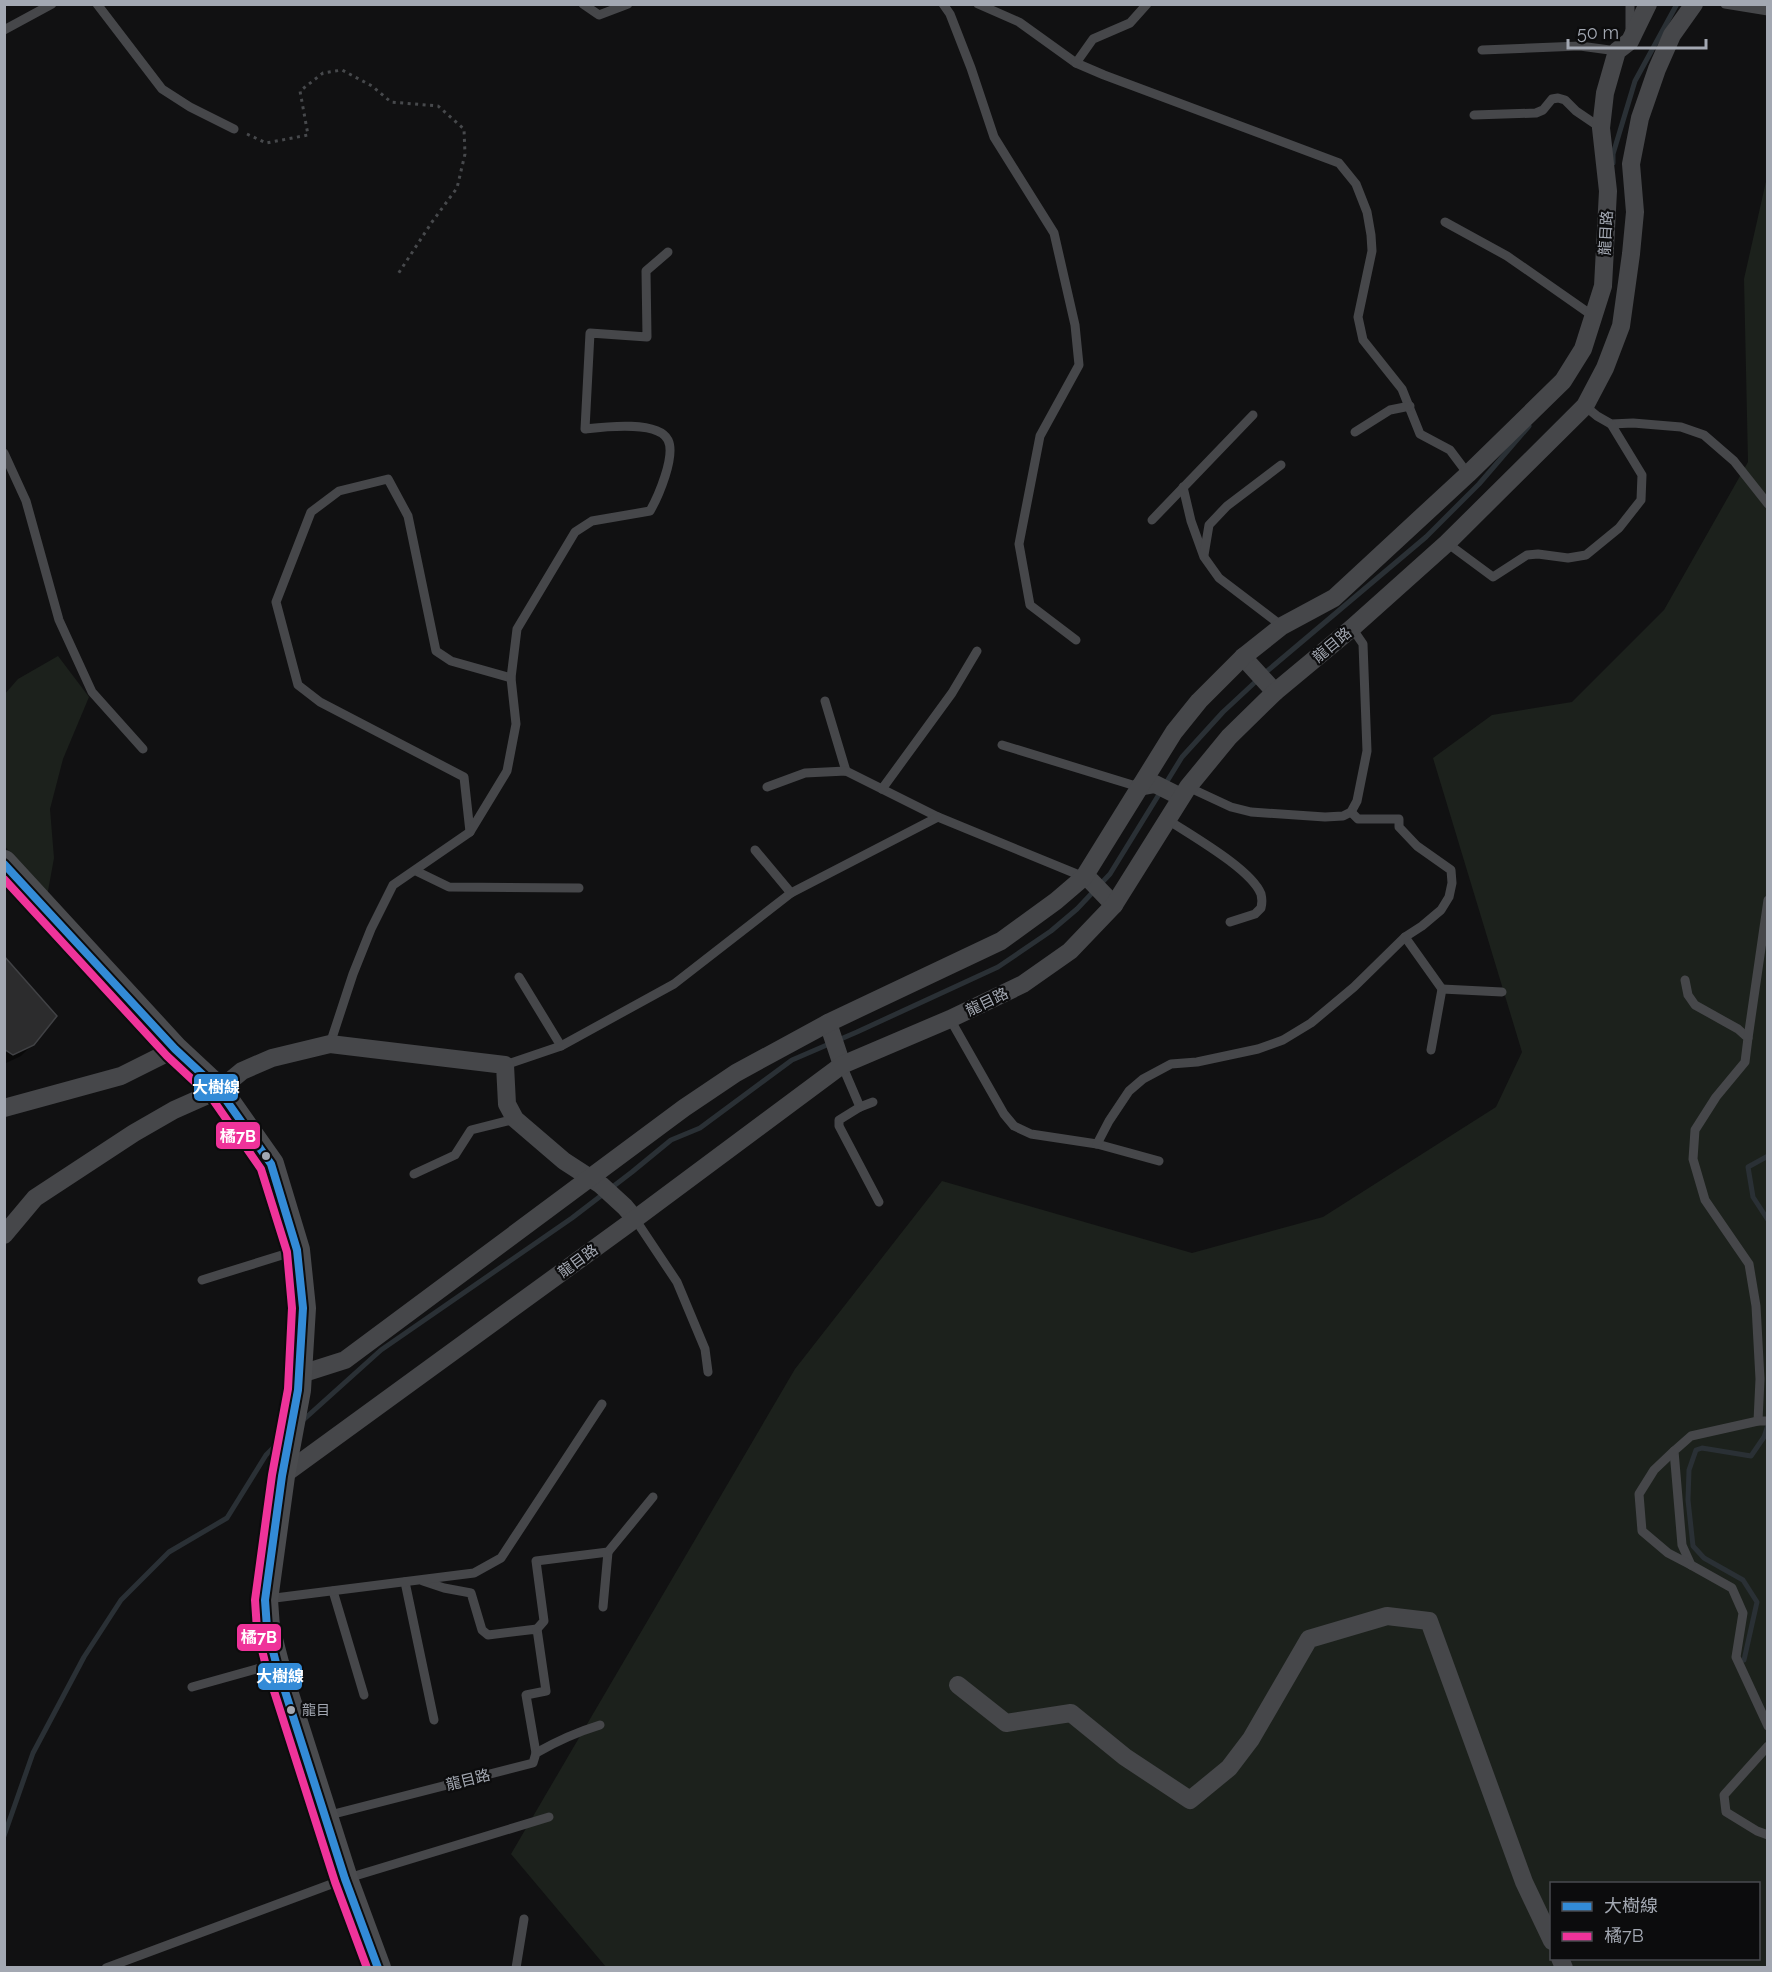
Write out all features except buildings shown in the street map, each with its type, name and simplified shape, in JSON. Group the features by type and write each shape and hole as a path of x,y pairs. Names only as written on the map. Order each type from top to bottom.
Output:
{"street":[{"name":"龍目路","path":"298,1383 345,1360 596,1182 684,1108 736,1073 1001,941 1088,879 1147,785 1174,732 1199,701 1282,626 1334,598 1565,383 1583,349 1603,286 1608,191 1601,128 1605,93 1624,46 1648,4"},
{"name":"龍目路","path":"282,1476 630,1213 840,1059 950,1019 1023,984 1070,951 1111,901 1168,820 1181,792 1273,689 1352,628 1447,543 1582,403 1605,368 1621,326 1635,212 1631,164 1640,118 1672,35 1694,4"},
{"path":"1565,383 1582,403"},
{"path":"1246,660 1273,689"},
{"path":"1147,785 1181,792"},
{"path":"4,863 175,1049 219,1090 271,1164 297,1250 303,1308 298,1383 282,1476 265,1600 267,1628 345,1879 378,1968"},
{"path":"1088,879 1111,901"},
{"path":"829,1025 840,1059"},
{"path":"4,1235 35,1198 134,1133 174,1110 219,1090 242,1071 272,1058 330,1044 505,1065 507,1104 515,1119 564,1161 596,1182 630,1213"},
{"path":"4,1108 121,1076 175,1049"},
{"path":"958,1685 1006,1723 1071,1713 1125,1757 1190,1800 1229,1768 1251,1739 1309,1639 1387,1616 1429,1621 1524,1882 1550,1939"}],"lane":[{"path":"4,30 52,4"},
{"path":"97,4 162,89 190,107 234,129"},
{"path":"583,4 598,15 628,4"},
{"path":"943,4 950,14 971,68 994,136 1054,233 1075,325 1078,365 1040,436 1019,544 1030,605 1076,640"},
{"path":"978,4 1019,22 1077,63 1104,75 1339,164 1356,184 1367,212 1371,235 1372,251 1359,317 1363,340 1402,389 1420,434 1450,450 1468,474"},
{"path":"1077,63 1093,39 1130,23 1147,4"},
{"path":"1482,50 1624,46 1630,4"},
{"path":"1725,4 1767,11"},
{"path":"1474,115 1536,113 1543,110 1552,99 1558,98 1565,100 1576,111 1601,128"},
{"path":"1445,222 1507,256 1593,316"},
{"path":"330,1044 352,974 393,885 470,832 507,771 516,723 511,678 517,629 575,531 592,521 650,511 662,490 670,453 669,441 660,431 618,425 585,429 591,333 647,337 646,271 668,252"},
{"path":"1447,543 1493,577 1527,555 1538,554 1568,558 1586,555 1619,528 1641,500 1642,475 1611,424 1582,403"},
{"path":"1355,432 1390,410 1410,406"},
{"path":"1152,520 1253,415"},
{"path":"1611,424 1633,423 1681,427 1704,435 1734,461 1767,504"},
{"path":"4,453 26,501 59,620 92,692 142,749"},
{"path":"1204,557 1209,525 1227,506 1281,465"},
{"path":"470,832 464,777 320,702 298,685 276,602 311,512 339,491 388,479 408,516 436,651 451,661 511,678"},
{"path":"1183,487 1191,521 1204,557 1219,578 1282,626"},
{"path":"1181,792 1251,812 1326,817 1343,816 1351,812 1357,801 1367,751 1363,644 1352,628"},
{"path":"882,789 952,693 977,651"},
{"path":"825,701 846,771"},
{"path":"1002,745 1147,785"},
{"path":"767,787 805,773 846,771 938,817 1088,879"},
{"path":"1098,1144 1109,1121 1129,1091 1143,1079 1171,1064 1197,1062 1258,1049 1283,1040 1311,1023 1354,987 1405,937 1441,910 1449,897 1452,883 1451,870 1417,846 1399,828 1399,819 1358,819 1351,812"},
{"path":"505,1065 561,1046 674,984 791,893 938,817"},
{"path":"1168,820 1250,878 1261,895 1261,908 1255,914 1230,922"},
{"path":"755,850 791,893"},
{"path":"416,871 450,887 579,888"},
{"path":"1767,900 1745,1062 1716,1097 1695,1130 1694,1159 1705,1200 1749,1264 1757,1316 1763,1421 1691,1436 1654,1470 1639,1494 1642,1531 1668,1553 1732,1588 1743,1613 1736,1657 1767,1726"},
{"path":"1405,937 1442,989 1431,1050"},
{"path":"519,977 561,1046"},
{"path":"1685,980 1688,995 1695,1005 1738,1029 1748,1038"},
{"path":"1442,989 1502,992"},
{"path":"950,1019 1004,1114 1014,1126 1031,1134 1098,1144 1159,1161"},
{"path":"840,1059 860,1107"},
{"path":"873,1102 839,1120 838,1126 879,1202"},
{"path":"414,1174 454,1155 471,1130 515,1119"},
{"path":"630,1213 677,1282 705,1349 708,1372"},
{"path":"202,1280 297,1250"},
{"path":"265,1600 474,1573 501,1558 602,1404"},
{"path":"1674,1451 1682,1545 1691,1565"},
{"path":"603,1607 608,1552 653,1497"},
{"path":"421,1580 444,1588 471,1593 482,1630 488,1635 537,1629 544,1621 536,1561 608,1552"},
{"path":"405,1582 434,1720"},
{"path":"333,1591 364,1695"},
{"path":"536,1753 526,1695 546,1691 537,1629"},
{"path":"192,1687 276,1663"},
{"name":"龍目路","path":"325,1817 533,1763 536,1753 573,1733 600,1725"},
{"path":"1767,1746 1764,1753 1736,1780 1724,1796 1726,1812 1767,1835"},
{"path":"106,1968 345,1879 549,1817"},
{"path":"516,1968 524,1919"}],"path":[{"path":"234,129 266,143 308,135 300,91 323,73 342,70 372,86 391,102 438,106 464,129 465,154 457,188 398,274"}],"shaded area":[{"path":"1767,177 1767,1967 606,1967 511,1854 795,1369 942,1181 1192,1253 1323,1217 1496,1107 1522,1052 1433,758 1492,715 1572,702 1664,610 1748,462 1744,279"},
{"path":"58,656 89,697 63,759 50,809 54,858 46,902 5,846 4,695 18,679"}],"waterway":[{"path":"1613,163 1613,154 1635,81 1677,4"},
{"path":"301,1422 381,1350 572,1218 671,1140 700,1128 792,1060 998,967 1051,931 1077,909 1110,874 1182,757 1223,712 1266,672 1426,537 1479,484 1529,426"},
{"path":"1768,1156 1748,1167 1753,1197 1768,1220"},
{"path":"1744,1660 1757,1602 1743,1580 1704,1558 1693,1546 1688,1500 1689,1470 1696,1450 1702,1448 1751,1456 1764,1437 1768,1425"},
{"path":"4,1836 33,1753 84,1657 121,1600 169,1552 227,1518 266,1455 279,1442"}],"transit line":[{"name":"大樹線","path":"4,864 175,1049 219,1090 271,1164 297,1250 303,1308 298,1390 282,1476 265,1600 267,1628 345,1879 378,1968"},
{"name":"橘7B","path":"4,879 167,1056 211,1097 261,1169 287,1252 292,1308 288,1389 272,1475 255,1600 257,1630 266,1666 335,1882 367,1968"}],"place":[{"name":"龍目","path":"291,1710"}]}
